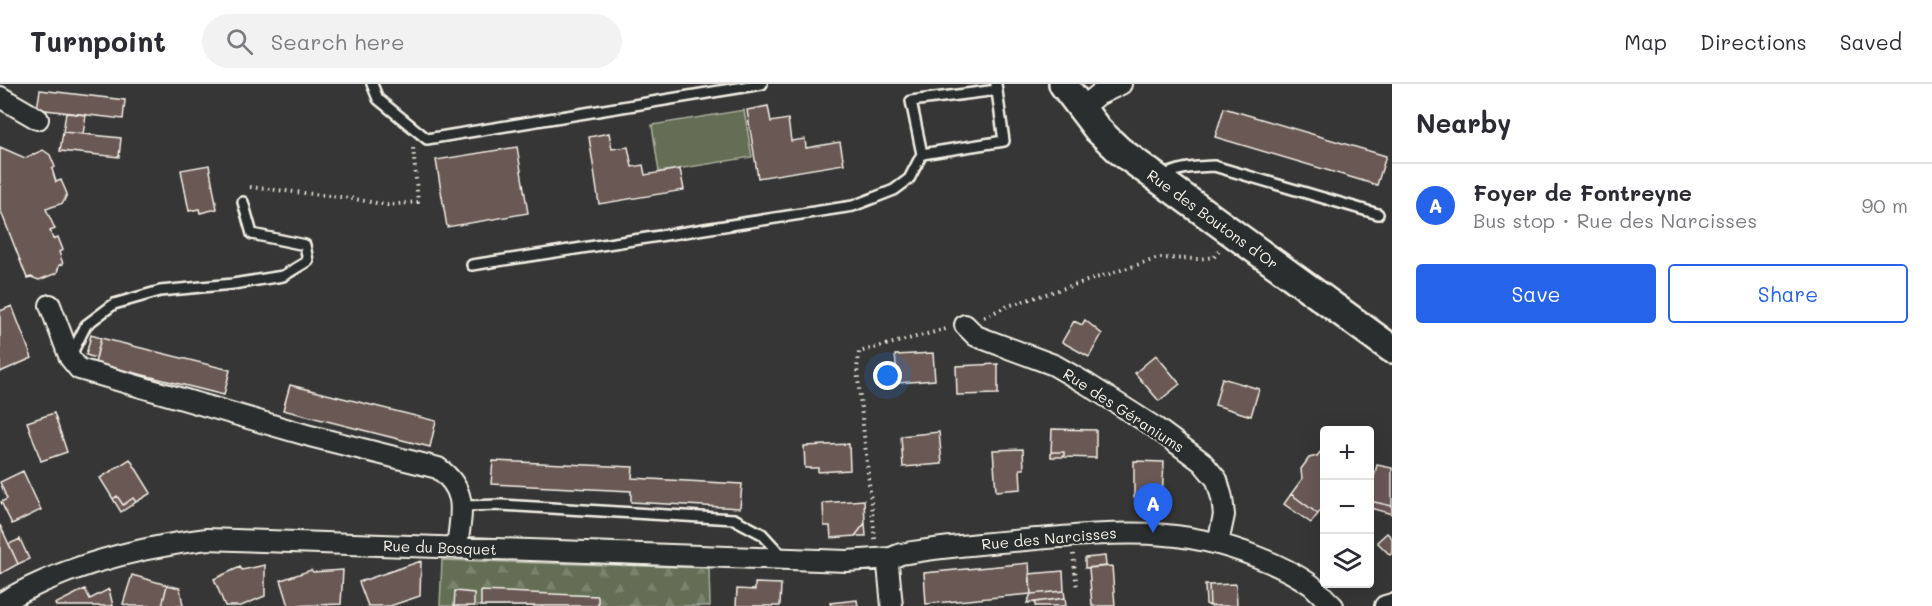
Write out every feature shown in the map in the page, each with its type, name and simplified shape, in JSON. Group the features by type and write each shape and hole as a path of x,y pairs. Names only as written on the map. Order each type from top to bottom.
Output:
{"main road":[{"name":"Rue des Boutons d'Or","path":"1063,84 1081,109 1120,151 1392,349"}],"street":[{"path":"1081,109 1098,95 1121,84"},
{"path":"0,97 38,119"},
{"path":"50,305 70,358 79,369 310,436 438,468 449,476 458,489 462,506 457,548"},
{"name":"Rue des Géraniums","path":"965,325 976,336 1054,365 1156,428 1203,462 1217,480 1222,498 1224,515 1218,543"},
{"name":"Rue des Narcisses","path":"891,558 931,549 1124,532 1188,536 1218,543 1272,563 1310,584 1333,606"},
{"name":"Rue du Bosquet","path":"0,604 14,595 62,574 123,553 207,538 847,561 891,558"},
{"path":"891,558 888,565 892,606"},
{"path":"1385,606 1392,604"}],"lane":[{"path":"372,84 378,99 427,139 762,84"},
{"path":"471,265 853,206 894,190 909,179 922,154 911,101 996,87 1004,141 922,154"},
{"path":"1159,180 1169,172 1214,166 1377,214"},
{"path":"70,358 86,325 114,304 160,291 233,284 283,276 308,261 305,245 252,234 243,202"},
{"path":"462,506 501,505 734,519 762,534 785,559"}],"path":[{"path":"243,202 241,186 349,198 387,205 418,202 412,140 427,139"},
{"path":"871,502 872,511"},
{"path":"1071,536 1077,589"}],"green space":[{"path":"744,110 752,157 659,172 652,125"},
{"path":"442,560 709,568 710,606 440,606"}],"building":[{"path":"40,90 125,100 123,119 37,109"},
{"path":"768,106 771,122 788,119 791,141 805,139 806,148 840,142 844,164 758,178 747,110"},
{"path":"1224,108 1386,156 1377,185 1215,137"},
{"path":"66,113 86,115 83,134 63,132"},
{"path":"63,132 121,138 119,157 60,151"},
{"path":"609,133 612,149 628,147 632,167 643,165 645,175 680,169 684,190 599,204 589,137"},
{"path":"0,147 25,158 43,150 50,155 55,167 52,169 56,182 61,180 67,194 63,203 46,209 55,229 50,231 53,239 58,237 63,250 59,252 63,264 59,265 57,273 39,280 27,278 0,209"},
{"path":"517,147 528,213 447,227 436,160"},
{"path":"209,165 217,209 200,213 199,209 189,211 181,170"},
{"path":"12,306 32,358 0,372 0,311"},
{"path":"1085,320 1102,334 1089,357 1062,342 1074,321 1082,325"},
{"path":"91,335 101,338 96,358 86,355"},
{"path":"101,338 230,370 224,395 95,363"},
{"path":"933,353 935,380 898,383 895,355"},
{"path":"1156,355 1180,384 1159,401 1135,373"},
{"path":"998,364 998,394 957,395 956,366"},
{"path":"1222,378 1259,389 1251,416 1215,405"},
{"path":"290,385 436,421 430,447 283,410"},
{"path":"54,413 67,452 41,461 27,422"},
{"path":"1052,429 1096,430 1096,458 1064,457 1064,452 1051,452"},
{"path":"939,432 942,464 903,467 901,436"},
{"path":"849,444 850,470 818,472 818,468 805,468 804,446"},
{"path":"1023,449 1024,469 1020,469 1021,489 996,491 993,450"},
{"path":"1051,452 1064,452 1064,457 1051,457"},
{"path":"1320,452 1320,511 1318,514 1291,494 1302,479 1301,469 1309,458 1317,456"},
{"path":"130,459 151,493 136,502 133,498 123,505 117,496 113,499 100,478"},
{"path":"493,461 633,467 632,478 742,484 740,508 631,502 631,491 491,484"},
{"path":"1134,461 1164,462 1162,497 1134,497"},
{"path":"1377,465 1392,468 1392,506 1374,502 1374,477"},
{"path":"23,471 41,510 12,524 1,502 7,499 0,482"},
{"path":"1291,494 1318,514 1311,523 1284,504"},
{"path":"117,496 123,505 133,498 136,502 121,512 113,499"},
{"path":"864,500 865,523 855,536 831,538 830,526 824,526 823,503"},
{"path":"1374,502 1392,506 1392,514 1374,509"},
{"path":"865,523 866,536 855,536"},
{"path":"0,525 18,564 0,574"},
{"path":"1387,533 1392,538 1390,555 1377,542"},
{"path":"20,539 29,559 18,564 9,544"},
{"path":"1105,556 1106,566 1085,568 1085,558"},
{"path":"421,561 420,596 390,606 368,606 359,582"},
{"path":"1029,563 1031,594 926,604 924,573"},
{"path":"265,565 265,596 241,606 225,606 214,579 240,567 242,570"},
{"path":"1112,566 1115,606 1092,606 1089,568"},
{"path":"311,570 313,572 343,570 341,604 289,606 281,580"},
{"path":"1063,571 1064,591 1031,594 1029,574"},
{"path":"132,575 167,585 162,606 123,604"},
{"path":"755,583 781,584 780,606 736,606 737,589 755,590"},
{"path":"1236,584 1237,606 1210,606 1209,585"},
{"path":"167,585 180,588 183,606 162,606"},
{"path":"1205,585 1209,585 1210,606 1206,604"},
{"path":"85,589 90,599 109,589 113,606 56,606 55,604"},
{"path":"455,591 474,593 474,606 454,606"},
{"path":"481,591 598,596 598,606 481,606"},
{"path":"1064,591 1065,598 1027,603 1031,594"},
{"path":"1065,598 1066,606 1035,606 1035,602"},
{"path":"857,600 858,606 831,606 830,603"}],"place":[{"name":"Foyer de Fontreyne","path":"1153,533"}]}
